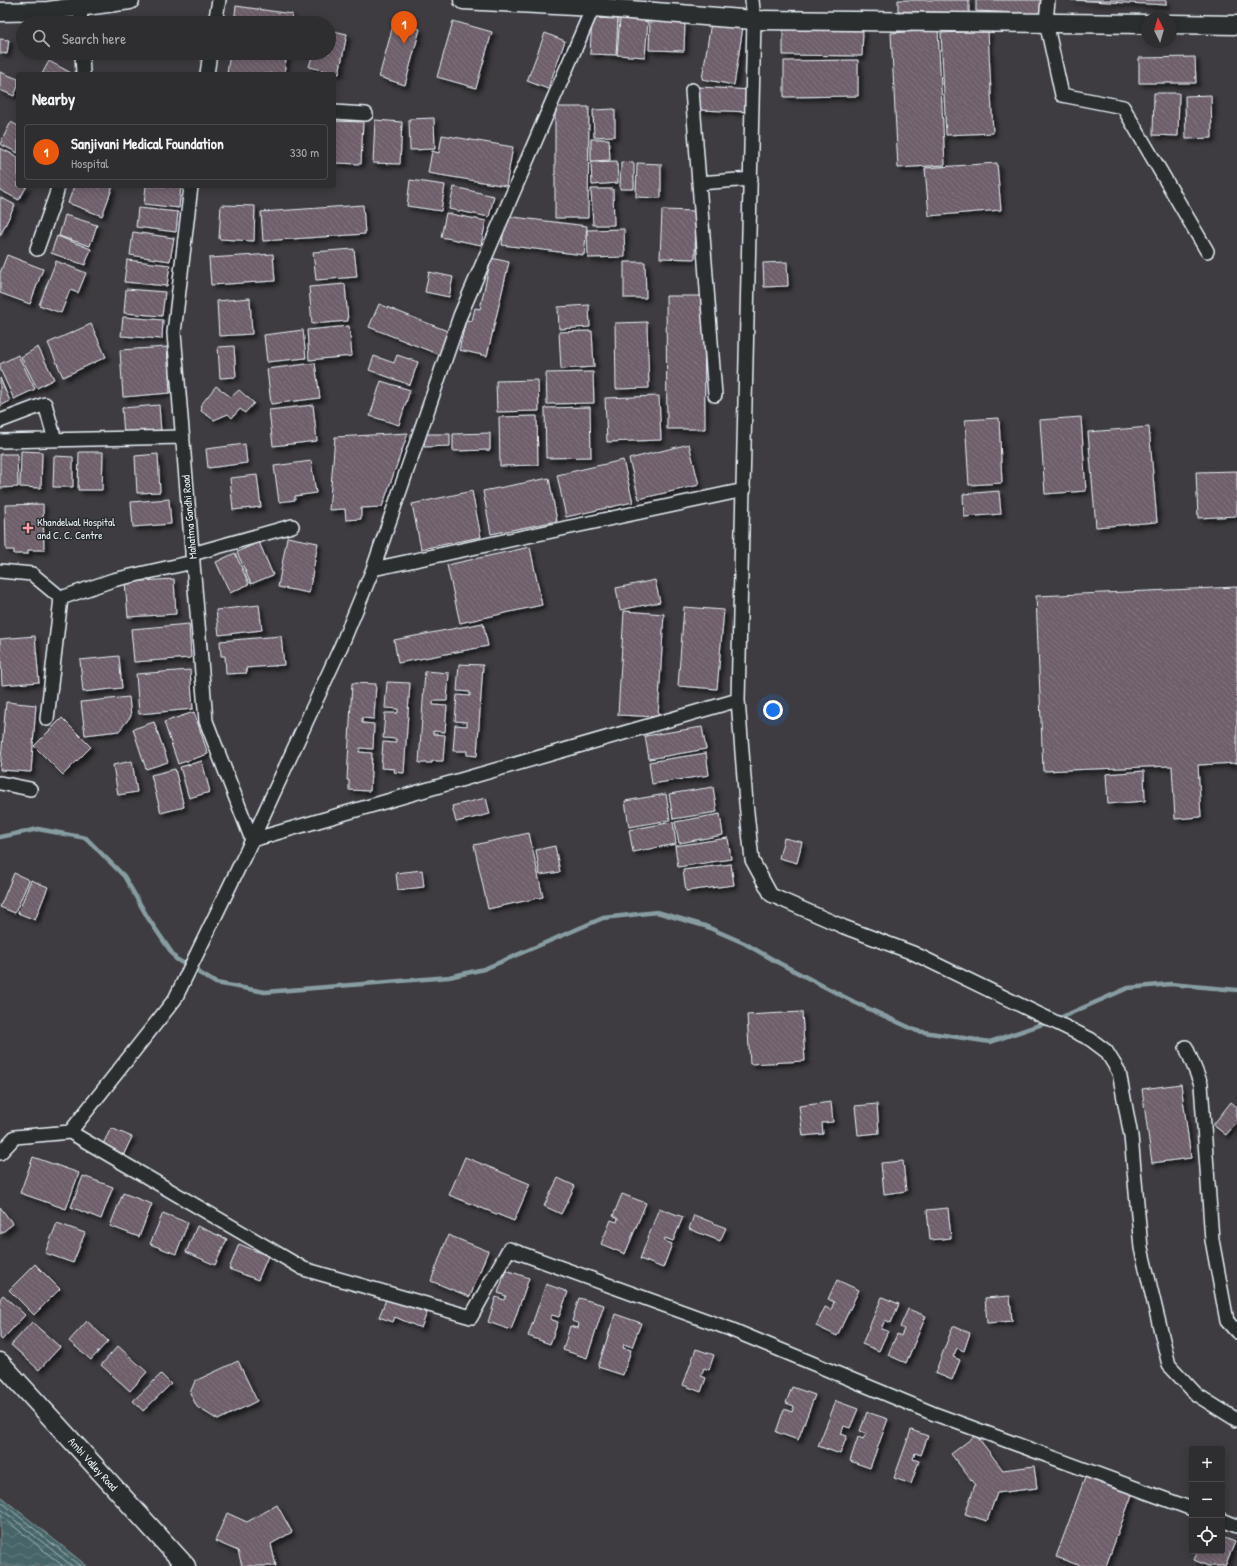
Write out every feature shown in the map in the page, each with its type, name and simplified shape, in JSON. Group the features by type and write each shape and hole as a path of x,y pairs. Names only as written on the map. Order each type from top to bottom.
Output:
{"street":[{"path":"0,12 48,11 81,15 130,0"},
{"path":"216,16 219,0"},
{"path":"462,0 593,3 754,20 1141,24"},
{"path":"752,0 754,20 751,179 738,700 752,860 771,895 844,927 913,953 1090,1039 1106,1051 1119,1072 1131,1136 1140,1248 1169,1365 1197,1395 1237,1420"},
{"path":"1048,0 1046,22 1062,94 1123,107 1207,251"},
{"path":"70,1132 175,999 252,840 342,644 373,569 460,316 593,3"},
{"path":"1177,24 1237,25"},
{"path":"82,60 83,72"},
{"path":"207,72 209,60"},
{"path":"692,90 715,395"},
{"path":"336,112 366,114"},
{"path":"698,183 751,179"},
{"path":"37,249 58,188"},
{"name":"Mahatma Gandhi Road","path":"191,188 174,334 206,721 252,840"},
{"path":"0,421 46,404 55,440"},
{"path":"0,441 183,437"},
{"path":"373,569 744,490"},
{"path":"61,598 113,580 193,558 292,526"},
{"path":"0,571 32,574 61,598"},
{"path":"47,719 61,598"},
{"path":"252,840 738,700"},
{"path":"0,783 30,789"},
{"path":"1186,1047 1201,1084 1212,1240 1227,1322 1237,1332"},
{"path":"0,1153 15,1137 70,1132 304,1269 471,1317 509,1249 730,1329 932,1413 1189,1508"},
{"name":"Ambi Valley Road","path":"0,1362 186,1566"},
{"path":"1225,1521 1237,1526"}],"water":[{"path":"0,1496 87,1566 0,1566"}],"building":[{"path":"898,0 969,0 969,13 898,11"},
{"path":"976,0 1041,0 1040,14 976,11"},
{"path":"1071,0 1166,0 1166,5"},
{"path":"236,6 292,14 292,16 235,16"},
{"path":"592,18 618,19 616,55 590,54"},
{"path":"620,19 648,21 645,57 617,55"},
{"path":"453,21 492,32 476,88 437,77"},
{"path":"650,21 685,22 684,51 649,50"},
{"path":"394,22 420,29 405,85 379,77"},
{"path":"711,22 743,27 734,85 702,79"},
{"path":"783,29 863,29 862,56 783,55"},
{"path":"938,30 945,165 898,168 891,33"},
{"path":"988,31 993,133 946,135 941,33"},
{"path":"336,32 347,34 339,74 336,72 309,67 311,60 336,60"},
{"path":"545,33 565,41 548,89 527,81"},
{"path":"0,39 9,40 7,54 0,53"},
{"path":"1195,57 1196,83 1139,83 1139,58"},
{"path":"229,60 286,60 284,72 227,72"},
{"path":"858,60 858,96 784,97 784,61"},
{"path":"49,61 69,72 43,72"},
{"path":"0,72 16,78 16,91 14,96 0,90"},
{"path":"700,87 751,90 750,112 699,110"},
{"path":"1154,93 1179,93 1178,136 1153,135"},
{"path":"1211,95 1212,138 1186,139 1185,96"},
{"path":"555,107 589,107 588,218 555,218"},
{"path":"615,109 615,136 594,137 593,110"},
{"path":"434,118 435,149 410,150 409,119"},
{"path":"375,120 402,122 400,164 373,163"},
{"path":"336,121 363,122 361,164 336,163"},
{"path":"11,122 16,125 16,152 0,144"},
{"path":"442,135 513,147 506,186 428,173 432,151 439,153"},
{"path":"591,139 609,139 610,160 591,161"},
{"path":"0,148 16,156 16,188 26,188 19,200 0,190"},
{"path":"617,161 618,183 592,185 591,162"},
{"path":"621,162 634,163 634,189 620,189"},
{"path":"637,163 661,164 661,198 636,197"},
{"path":"997,163 1001,210 929,216 925,168"},
{"path":"410,180 445,185 441,211 407,206"},
{"path":"454,187 494,196 489,217 449,209"},
{"path":"73,188 112,188 102,216 68,203"},
{"path":"146,188 181,188 179,208 144,204"},
{"path":"591,189 613,189 614,225 593,225"},
{"path":"0,197 15,205 0,236"},
{"path":"221,205 255,206 254,241 219,239"},
{"path":"363,205 365,234 263,241 261,212"},
{"path":"138,208 178,212 176,232 136,227"},
{"path":"662,210 696,211 695,259 660,258"},
{"path":"446,213 486,221 481,245 441,237"},
{"path":"65,215 97,225 90,246 59,236"},
{"path":"505,216 587,226 584,255 502,245"},
{"path":"624,229 625,257 588,258 587,230"},
{"path":"133,232 174,238 170,261 130,255"},
{"path":"57,236 91,249 85,265 51,253"},
{"path":"354,249 357,277 316,280 313,252"},
{"path":"273,254 275,281 211,285 209,258"},
{"path":"7,255 43,269 30,304 0,293 0,273"},
{"path":"491,258 509,262 487,356 459,350 466,320 472,321 475,308 480,309"},
{"path":"127,260 170,265 167,286 124,282"},
{"path":"56,261 86,273 78,293 70,290 61,313 39,305"},
{"path":"624,262 645,262 646,298 624,298"},
{"path":"787,262 788,286 764,287 763,263"},
{"path":"429,272 453,277 449,297 425,292"},
{"path":"345,284 348,321 312,324 309,287"},
{"path":"126,289 165,292 162,316 124,313"},
{"path":"666,296 704,296 705,429 667,429"},
{"path":"250,298 252,334 219,336 217,301"},
{"path":"379,304 450,332 440,355 369,327"},
{"path":"589,305 590,327 559,329 558,307"},
{"path":"123,317 163,320 162,339 121,336"},
{"path":"647,322 649,388 616,389 615,323"},
{"path":"91,324 106,357 63,377 48,343"},
{"path":"349,326 352,356 309,360 307,330"},
{"path":"303,330 306,358 267,362 264,335"},
{"path":"592,331 594,367 561,369 559,332"},
{"path":"234,346 236,377 220,378 218,347"},
{"path":"38,347 54,379 37,388 21,357"},
{"path":"167,347 170,393 123,397 120,350"},
{"path":"18,355 35,389 14,399 0,369 0,364"},
{"path":"397,355 418,362 410,385 369,370 374,356 394,363"},
{"path":"315,363 320,398 271,404 267,369"},
{"path":"593,372 594,403 547,404 546,373"},
{"path":"0,378 10,401 0,406"},
{"path":"538,380 539,411 497,412 496,381"},
{"path":"381,381 410,390 399,425 370,416"},
{"path":"216,386 231,397 239,390 254,403 245,413 240,409 232,418 228,414 214,420 201,411 202,408 200,406"},
{"path":"659,396 661,440 607,442 605,398"},
{"path":"159,405 161,432 124,435 122,408"},
{"path":"313,405 317,441 273,446 269,410"},
{"path":"590,407 591,457 546,458 545,408"},
{"path":"537,416 538,465 500,466 499,417"},
{"path":"1081,417 1086,491 1045,494 1040,420"},
{"path":"999,418 1002,483 969,485 965,420"},
{"path":"1149,427 1157,522 1096,527 1088,432"},
{"path":"408,433 382,507 361,508 361,519 346,520 345,509 329,510 335,437"},
{"path":"490,433 490,450 453,451 453,434"},
{"path":"424,434 450,434 450,446 424,447"},
{"path":"245,444 247,463 208,468 206,449"},
{"path":"689,444 699,485 639,499 629,459"},
{"path":"21,451 42,452 41,488 20,487"},
{"path":"79,452 103,452 102,490 78,490"},
{"path":"0,454 17,454 18,487 0,488"},
{"path":"158,454 160,492 137,493 135,456"},
{"path":"54,456 73,457 73,487 53,487"},
{"path":"623,460 633,502 566,517 557,475"},
{"path":"311,461 316,493 295,496 295,500 279,502 274,466"},
{"path":"1237,471 1237,516 1198,518 1196,472"},
{"path":"257,475 261,507 233,510 230,478"},
{"path":"549,478 557,521 491,534 483,491"},
{"path":"472,491 481,537 421,549 412,504"},
{"path":"999,491 1001,514 964,517 963,494"},
{"path":"169,499 171,524 133,527 131,502"},
{"path":"43,504 44,550 28,550 28,554 14,554 14,550 6,550 5,505"},
{"path":"287,537 318,543 309,593 278,587"},
{"path":"259,542 273,575 251,584 237,552"},
{"path":"530,547 542,605 460,623 447,565"},
{"path":"235,553 249,584 230,593 216,562"},
{"path":"174,579 176,614 128,617 125,582"},
{"path":"655,580 660,602 620,610 616,588"},
{"path":"1237,587 1237,763 1198,765 1201,817 1175,819 1172,766 1043,771 1036,596"},
{"path":"259,605 262,630 219,635 216,610"},
{"path":"684,607 724,610 717,689 678,686"},
{"path":"624,611 664,614 658,717 618,715"},
{"path":"483,623 488,646 398,663 394,640"},
{"path":"189,624 191,658 134,662 131,629"},
{"path":"35,636 39,682 2,685 0,639"},
{"path":"281,636 284,665 246,668 247,673 226,674 225,656 221,656 220,641"},
{"path":"119,656 122,688 83,692 80,660"},
{"path":"459,664 483,665 477,756 467,755 467,751 453,751 455,725 467,726 467,722 455,721 457,695 470,696 470,692 457,691"},
{"path":"190,670 193,709 139,714 136,674"},
{"path":"425,671 449,673 447,701 433,701 433,705 447,706 445,732 433,731 433,734 445,735 443,761 432,761 432,763 419,763"},
{"path":"387,682 410,683 404,773 394,772 395,769 381,768 383,742 396,743 396,739 383,738 385,713 398,713 398,709 385,708"},
{"path":"352,683 376,684 374,719 362,718 362,723 374,724 373,749 360,748 359,752 372,753 370,791 349,790 349,780 347,780"},
{"path":"129,697 131,716 119,731 85,735 81,702"},
{"path":"6,702 36,705 31,772 0,770"},
{"path":"194,712 208,754 178,764 164,722"},
{"path":"62,718 91,747 63,775 34,746"},
{"path":"154,722 168,762 146,769 133,729"},
{"path":"702,727 706,749 649,759 645,736"},
{"path":"706,753 709,775 652,784 649,762"},
{"path":"132,761 137,792 118,795 113,765"},
{"path":"202,761 210,792 189,798 180,767"},
{"path":"175,769 184,807 161,813 151,775"},
{"path":"1144,771 1145,801 1108,804 1106,774"},
{"path":"713,787 717,812 673,819 669,794"},
{"path":"666,794 670,820 629,827 625,801"},
{"path":"486,798 490,814 456,822 452,806"},
{"path":"720,814 723,835 679,843 675,822"},
{"path":"673,822 676,844 633,852 629,830"},
{"path":"529,833 543,897 488,909 474,845"},
{"path":"728,838 731,859 678,867 675,846"},
{"path":"784,838 802,842 797,863 779,858"},
{"path":"555,846 560,872 540,875 536,850"},
{"path":"731,864 734,885 686,891 683,870"},
{"path":"422,870 424,887 398,890 396,873"},
{"path":"14,873 29,880 15,913 0,907"},
{"path":"31,880 48,887 35,920 18,913"},
{"path":"802,1012 805,1061 750,1064 747,1015"},
{"path":"1181,1084 1191,1158 1152,1163 1142,1089"},
{"path":"831,1102 833,1122 822,1123 823,1134 803,1136 799,1106"},
{"path":"1231,1102 1237,1107 1237,1122 1226,1135 1213,1125"},
{"path":"877,1104 879,1133 858,1135 855,1106"},
{"path":"111,1128 132,1137 122,1158 101,1148"},
{"path":"33,1157 79,1173 66,1209 20,1193"},
{"path":"465,1157 530,1184 514,1221 449,1195"},
{"path":"903,1161 906,1191 884,1194 881,1163"},
{"path":"83,1176 113,1187 101,1219 71,1207"},
{"path":"558,1178 575,1186 561,1214 544,1206"},
{"path":"123,1193 152,1204 139,1237 110,1226"},
{"path":"622,1194 646,1203 625,1254 601,1244 611,1220 617,1222 618,1219 613,1216"},
{"path":"0,1207 13,1224 0,1234"},
{"path":"659,1208 683,1217 673,1241 665,1238 664,1241 672,1244 663,1268 640,1259"},
{"path":"948,1208 951,1238 930,1240 927,1210"},
{"path":"163,1213 188,1223 176,1254 150,1244"},
{"path":"694,1215 726,1228 720,1241 689,1229"},
{"path":"57,1223 85,1233 73,1263 45,1253"},
{"path":"197,1226 227,1239 215,1265 186,1252"},
{"path":"448,1235 488,1251 470,1297 431,1281"},
{"path":"239,1244 268,1256 258,1280 229,1269"},
{"path":"35,1264 60,1289 34,1315 9,1290"},
{"path":"506,1270 529,1278 511,1330 488,1322 496,1297 504,1300 506,1296 498,1293"},
{"path":"837,1280 859,1290 837,1336 816,1326 825,1307 831,1310 834,1302 828,1299"},
{"path":"546,1284 568,1292 559,1317 552,1315 550,1319 558,1322 550,1344 528,1336"},
{"path":"3,1295 25,1315 2,1340 0,1338 0,1299"},
{"path":"1010,1296 1012,1321 987,1323 985,1298"},
{"path":"387,1297 427,1313 421,1328 395,1317 393,1322 379,1317"},
{"path":"882,1297 899,1304 891,1323 885,1320 881,1329 888,1331 879,1351 862,1344"},
{"path":"579,1298 604,1305 587,1358 563,1350 570,1326 578,1328 579,1324 572,1321"},
{"path":"908,1309 926,1316 906,1363 888,1355 897,1334 901,1336 904,1329 900,1327"},
{"path":"615,1314 641,1323 632,1347 624,1344 623,1348 631,1350 623,1375 598,1367"},
{"path":"87,1321 108,1341 91,1360 69,1341"},
{"path":"32,1322 60,1347 39,1370 11,1345"},
{"path":"953,1326 970,1333 964,1351 957,1348 953,1357 960,1360 952,1380 935,1373"},
{"path":"118,1346 147,1372 130,1391 101,1365"},
{"path":"696,1349 714,1355 709,1370 704,1368 701,1376 706,1378 701,1392 683,1385"},
{"path":"238,1361 257,1401 218,1420 197,1407 190,1393 195,1381"},
{"path":"161,1374 171,1384 143,1411 133,1401"},
{"path":"792,1387 815,1395 798,1440 776,1432 784,1409 792,1412 794,1406 786,1403"},
{"path":"836,1401 858,1409 850,1428 844,1426 841,1434 847,1436 840,1454 818,1446"},
{"path":"867,1412 888,1419 870,1468 850,1461 858,1437 863,1439 866,1433 860,1431"},
{"path":"911,1430 928,1436 921,1455 915,1453 913,1459 919,1461 911,1484 894,1478"},
{"path":"976,1435 1003,1470 1034,1466 1037,1488 997,1493 987,1521 965,1514 975,1485 951,1454"},
{"path":"1086,1475 1133,1492 1106,1566 1081,1566 1056,1557"},
{"path":"277,1505 292,1532 271,1544 276,1566 242,1566 238,1551 215,1541 227,1513 247,1522"},
{"path":"1225,1538 1235,1542 1225,1566 1208,1566 1194,1560 1197,1554 1225,1554"}],"waterway":[{"path":"0,837 38,829 86,838 124,876 148,918 176,959 216,983 265,992 449,977 484,969 603,918 657,912 705,926 744,943 854,1002 917,1031 990,1042 1048,1022"},
{"path":"1055,1020 1128,988 1170,984 1237,990"}],"place":[{"name":"Sanjivani Medical Foundation","path":"404,44"},
{"name":"Khandelwal Hospital and C. C. Centre","path":"28,528"}]}
